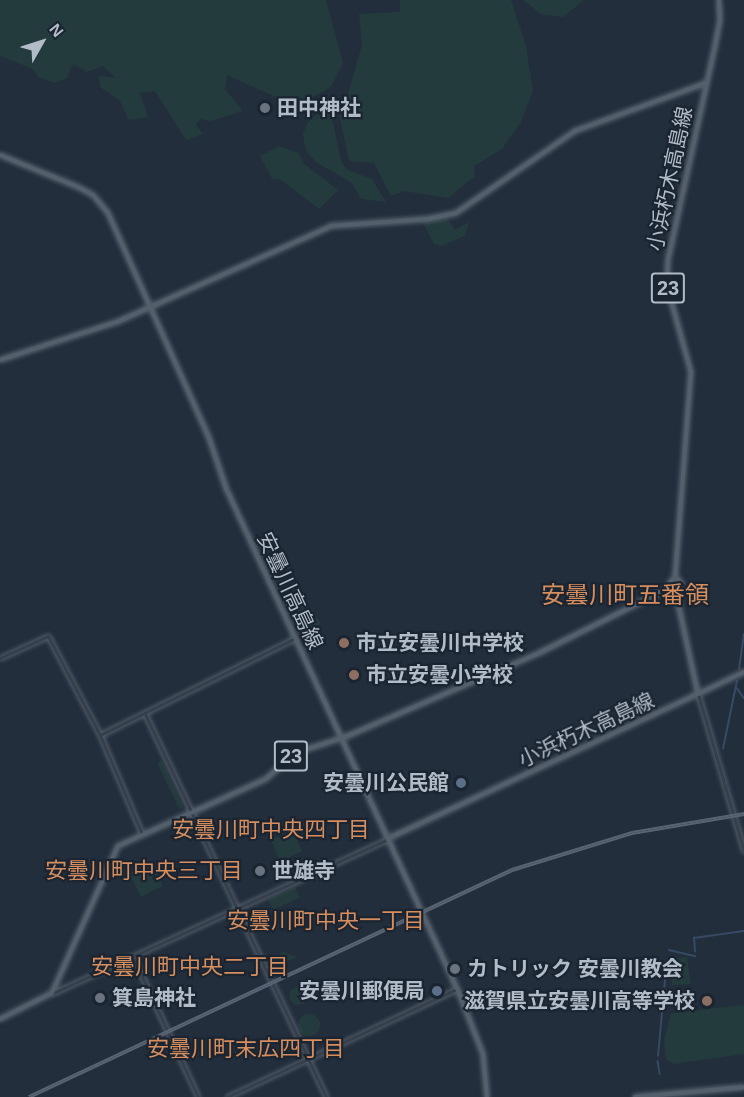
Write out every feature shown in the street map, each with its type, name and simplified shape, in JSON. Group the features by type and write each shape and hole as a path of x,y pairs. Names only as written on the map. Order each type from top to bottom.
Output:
{"main road":[{"name":"小浜朽木高島線","path":"389,838 698,694 673,588 691,372 667,286 668,260 720,20 718,0"},
{"path":"0,360 119,321 331,226 428,219 456,213 575,131 706,83"},
{"name":"安曇川高島線","path":"0,155 78,187 100,202 295,638 457,989 483,1054 488,1097"},
{"name":"小浜朽木高島線","path":"673,588 681,584 675,579"},
{"name":"23","path":"52,993 118,846 189,810 266,779 296,753 341,738 541,652 673,588"},
{"path":"698,694 744,672"},
{"path":"0,1019 52,993"},
{"path":"635,1097 744,1087"}],"street":[{"path":"0,658 48,636 100,735 142,834"},
{"path":"100,735 295,638"},
{"path":"698,694 744,851"},
{"path":"145,714 326,1097"},
{"path":"52,993 389,838"},
{"path":"133,957 198,1097"},
{"path":"227,1097 457,989"}],"green space":[{"path":"0,0 326,0 343,63 331,87 314,96 302,109 227,75 225,89 243,111 211,121 200,119 196,125 203,134 186,140 155,91 140,93 148,117 129,120 120,101 100,87 99,76 116,78 103,66 87,72 73,64 67,78 54,83 38,77 33,69 0,56"},
{"path":"400,0 511,0 526,46 533,91 521,122 502,149 474,166 475,176 448,198 404,191 391,196 374,163 349,161 338,109 345,104 362,45 359,14 400,12"},
{"path":"523,0 584,0 563,17 541,14"},
{"path":"329,104 341,161 346,169 372,179 386,202 361,199 352,183 316,162 306,151 303,134 308,122"},
{"path":"279,146 299,153 303,163 338,190 319,209 280,179 272,179 260,156"},
{"path":"447,218 455,230 469,222 465,236 442,246 434,244 422,221"},
{"path":"305,599 321,624 302,633 285,609"},
{"path":"162,761 183,807 179,809 157,763"},
{"path":"292,830 302,851 280,862 271,840"},
{"path":"152,862 163,886 141,897 129,873"},
{"path":"295,887 300,897 273,910 268,899"},
{"path":"283,952 297,957 270,969 266,960"},
{"path":"687,957 691,984 672,985 670,959"},
{"path":"298,987 304,990 307,996 304,1002 298,1005 292,1002 289,996 292,990"},
{"path":"744,1005 744,1054 673,1064 666,1059 664,1041 671,1013"},
{"path":"309,1014 317,1017 320,1025 317,1033 309,1036 301,1033 298,1025 301,1017"}],"waterway":[{"path":"739,669 744,634"},
{"path":"723,749 737,681"},
{"path":"737,688 744,698"},
{"path":"695,952 694,938 744,931"},
{"path":"669,950 695,956"},
{"path":"658,1056 666,969"},
{"path":"658,1061 660,1074"}],"railway":[{"path":"29,1097 512,870 632,833 744,814"}],"place":[{"name":"田中神社","path":"265,108"},
{"name":"市立安曇川中学校","path":"344,643"},
{"name":"市立安曇小学校","path":"354,675"},
{"name":"安曇川公民館","path":"461,783"},
{"name":"世雄寺","path":"260,871"},
{"name":"カトリック 安曇川教会","path":"455,969"},
{"name":"安曇川郵便局","path":"437,991"},
{"name":"箕島神社","path":"100,998"},
{"name":"滋賀県立安曇川高等学校","path":"707,1001"}],"district":[{"name":"安曇川町五番領","path":"625,595"},
{"name":"安曇川町中央四丁目","path":"271,830"},
{"name":"安曇川町中央三丁目","path":"144,871"},
{"name":"安曇川町中央一丁目","path":"326,921"},
{"name":"安曇川町中央二丁目","path":"190,967"},
{"name":"安曇川町末広四丁目","path":"246,1049"}]}
